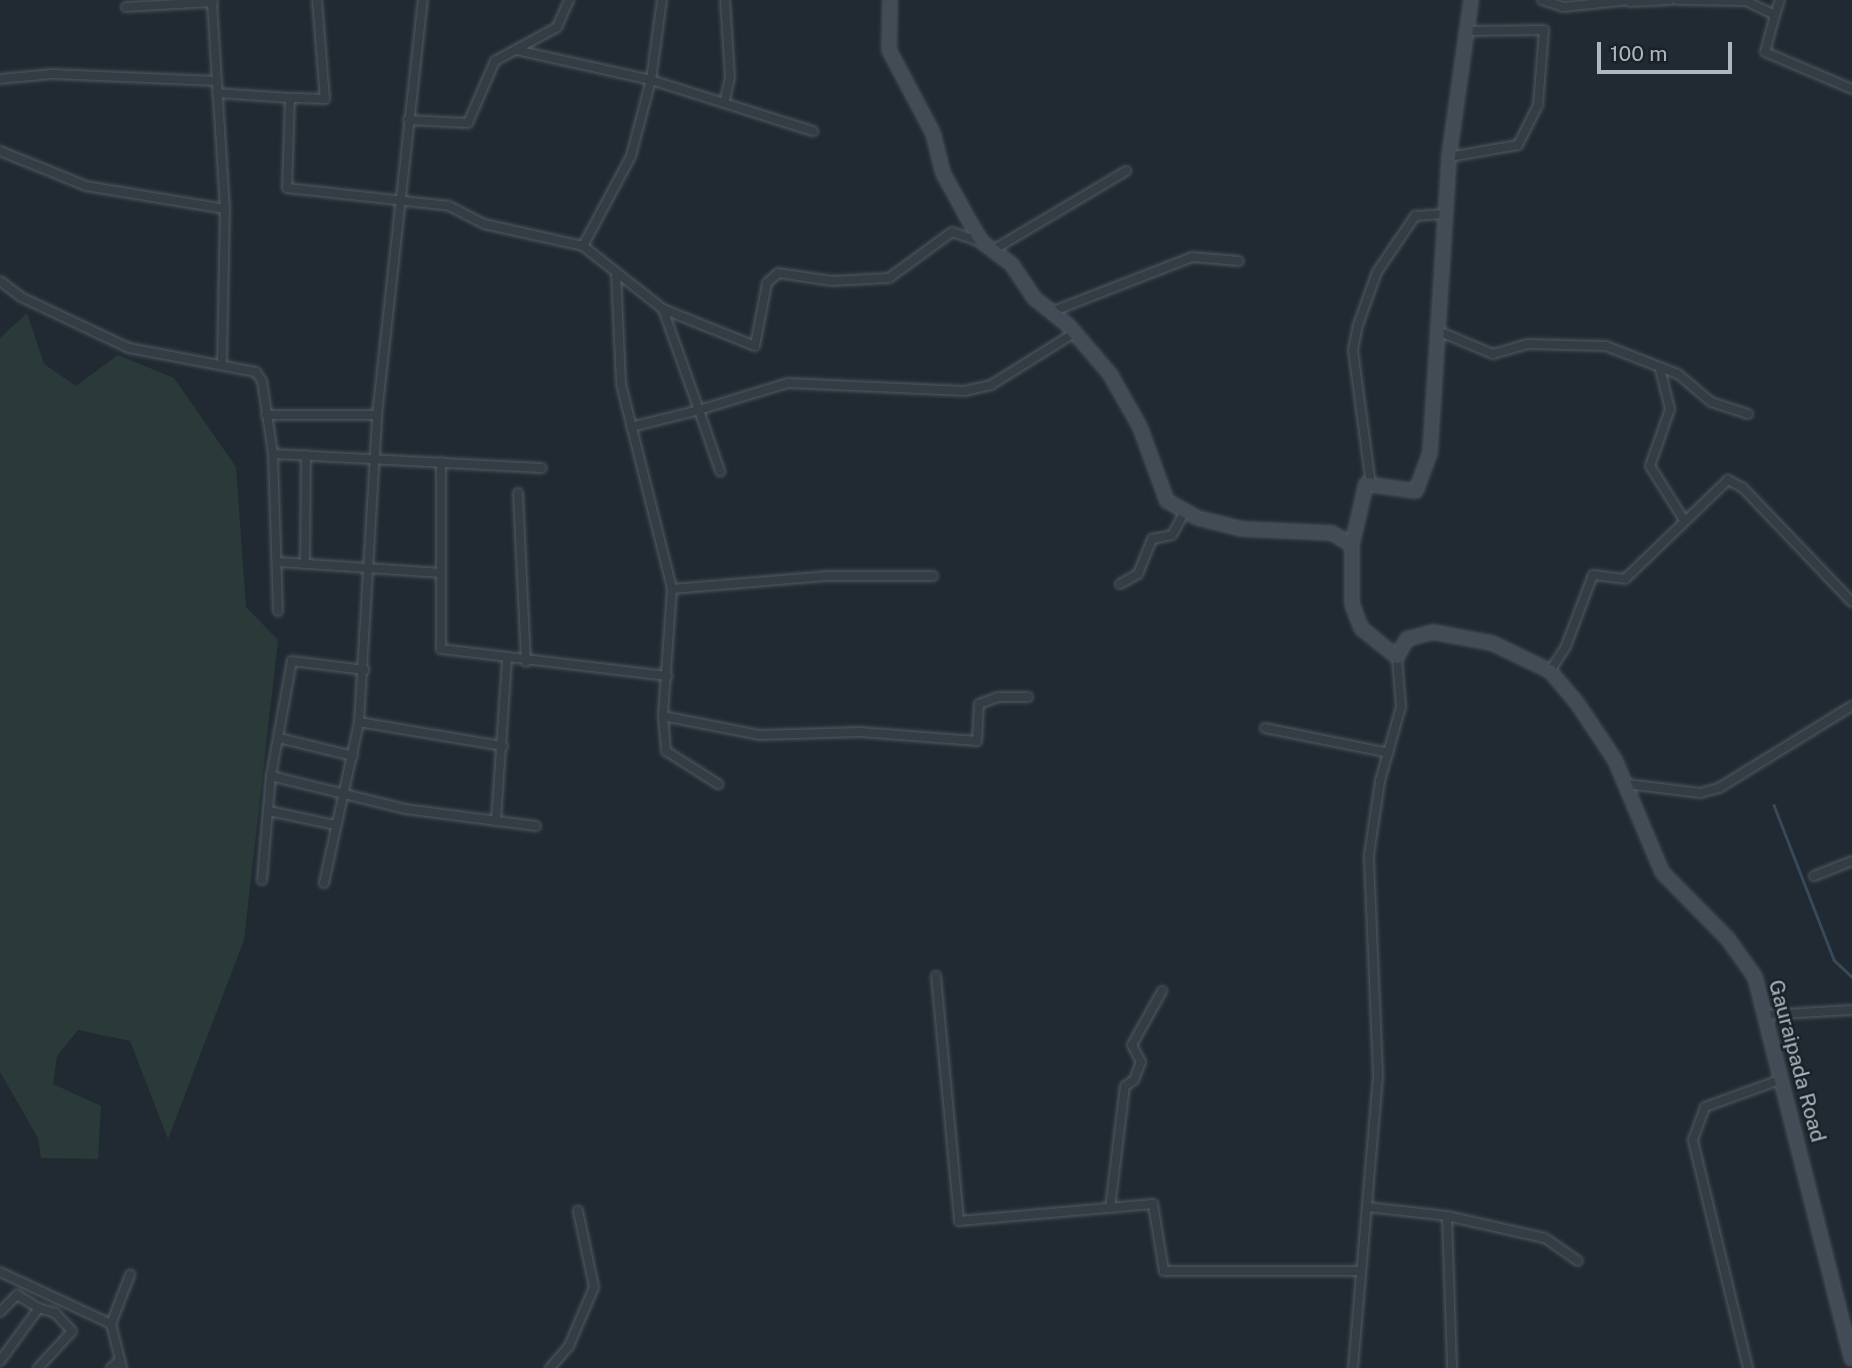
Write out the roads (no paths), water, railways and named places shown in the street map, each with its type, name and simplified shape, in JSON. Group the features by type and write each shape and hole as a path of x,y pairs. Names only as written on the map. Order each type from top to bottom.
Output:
{"street":[{"path":"217,93 325,99 317,0"},
{"path":"324,883 359,722 371,567 373,458 399,197 423,0"},
{"path":"408,120 468,123 495,61 557,27 569,0"},
{"path":"583,247 631,156 651,79 662,0"},
{"path":"724,0 730,77 725,101"},
{"path":"890,0 889,50 933,132 943,173 982,242"},
{"path":"1353,1368 1378,1074 1368,855 1401,707 1397,657 1361,628 1352,604 1352,545 1366,484 1416,491 1425,477 1449,157 1471,0"},
{"path":"1542,0 1563,7 1670,0"},
{"path":"1677,0 1746,1 1775,15"},
{"path":"1780,0 1765,52 1852,89"},
{"path":"126,7 213,1 225,209 222,363"},
{"path":"1449,157 1518,145 1538,105 1544,30 1468,31"},
{"path":"516,50 651,79 813,131"},
{"path":"0,79 52,74 217,82"},
{"path":"290,98 287,188 399,197 449,206 485,224 583,247 663,309 755,346 768,283 778,273 832,281 889,278 952,232 982,242 1074,333 1110,374 1140,427 1167,501 1184,513 1251,530 1332,533 1352,545"},
{"path":"0,151 86,186 225,209"},
{"path":"993,250 1126,171"},
{"path":"1371,485 1353,350 1358,325 1377,272 1415,216 1427,211 1445,214"},
{"path":"1051,312 1192,257 1239,261"},
{"path":"616,273 621,384 672,589 663,716 666,751 718,784"},
{"path":"0,281 122,345 222,363 256,372 273,454 279,562 278,611"},
{"path":"663,309 720,471"},
{"path":"1438,331 1493,354 1527,344 1591,344 1685,377 1722,408 1748,414"},
{"path":"631,427 788,383 965,391 991,385 1074,333"},
{"path":"1660,369 1670,409 1650,466 1685,520"},
{"path":"266,415 377,415"},
{"path":"273,454 542,468"},
{"path":"305,564 306,456"},
{"path":"441,462 441,649 507,660 667,676"},
{"path":"1550,671 1566,646 1593,575 1625,579 1719,484 1734,482 1852,602"},
{"path":"518,493 526,662"},
{"path":"1121,584 1138,574 1152,538 1172,535 1184,513"},
{"path":"279,562 441,573"},
{"path":"672,589 828,576 933,576"},
{"name":"Gauraipada Road","path":"1397,657 1407,639 1433,632 1492,643 1550,671 1577,703 1627,784 1662,872 1735,949 1755,978 1852,1359"},
{"path":"496,821 507,660"},
{"path":"262,880 271,776 292,661 364,670"},
{"path":"663,716 761,735 860,732 977,741 979,704 998,697 1028,697"},
{"path":"1627,784 1700,793 1719,788 1852,706"},
{"path":"359,722 503,746"},
{"path":"1265,728 1389,752"},
{"path":"278,738 353,755"},
{"path":"271,776 373,802 536,826"},
{"path":"269,811 335,825"},
{"path":"1814,876 1852,861"},
{"path":"936,976 959,1221 1153,1204 1164,1271 1361,1271"},
{"path":"1111,1208 1125,1086 1134,1080 1141,1062 1132,1045 1162,991"},
{"path":"1765,1014 1850,1011 1852,1022"},
{"path":"1748,1368 1693,1140 1705,1107 1782,1079"},
{"path":"1367,1207 1447,1216 1545,1238 1578,1261"},
{"path":"550,1368 569,1346 594,1287 578,1211"},
{"path":"1447,1216 1452,1368"},
{"path":"0,1272 111,1324"},
{"path":"111,1368 121,1364 111,1324 130,1275"},
{"path":"0,1312 17,1295 55,1313 72,1331 38,1368"},
{"path":"0,1361 39,1307"}],"waterway":[{"path":"1774,805 1834,960 1852,977"}]}
